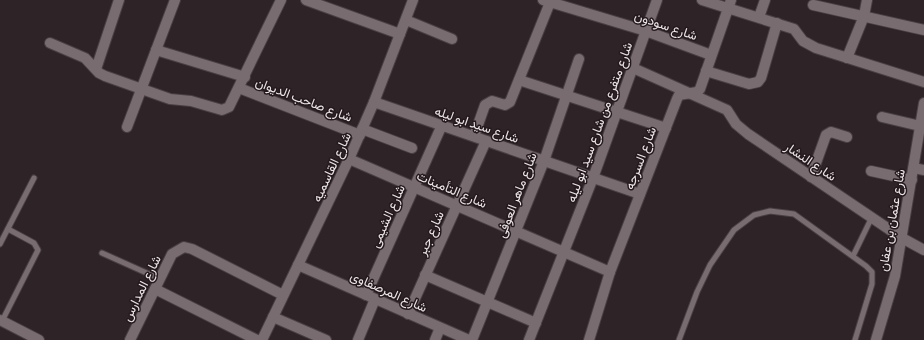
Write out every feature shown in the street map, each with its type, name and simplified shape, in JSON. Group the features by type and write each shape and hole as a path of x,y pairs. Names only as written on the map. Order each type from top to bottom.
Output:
{"street":[{"path":"96,69 119,0"},
{"path":"50,43 85,58 106,76 170,99 191,101 226,110 245,77 281,0"},
{"name":"شارع القاسميه","path":"262,340 361,132 413,0"},
{"name":"شارع متفرع من شارع سيد ابو ليله","path":"528,340 593,178 657,0"},
{"path":"702,0 730,4 759,17 794,29 809,45 924,82"},
{"path":"759,17 765,0"},
{"path":"847,58 864,16 867,0"},
{"path":"127,128 156,50 171,1"},
{"path":"310,1 400,34"},
{"path":"474,136 485,105 492,101 505,105 510,102 548,1"},
{"name":"شارع سودون","path":"548,1 646,31 711,55"},
{"name":"شارع السرجه","path":"589,340 610,272 676,99 679,95 697,92 700,89 730,4"},
{"path":"813,5 924,30"},
{"path":"406,20 452,38"},
{"path":"706,71 749,84 758,82 761,78 777,23"},
{"path":"156,50 245,77"},
{"name":"شارع ماهر العوفى","path":"472,340 544,161 579,58"},
{"name":"شارع النشار","path":"633,68 675,85 687,93 727,110 736,124 811,177 902,238 924,250"},
{"path":"519,80 666,128"},
{"name":"شارع صاحب الديوان","path":"239,88 361,132 412,148"},
{"name":"شارع سيد ابو ليله","path":"374,102 640,194"},
{"name":"شارع عثمان بن عفان","path":"876,340 894,276 912,180 919,169 924,103"},
{"path":"882,117 922,126"},
{"name":"شارع الشيمى","path":"358,340 370,297 414,187 442,125"},
{"path":"811,177 826,134 831,132 847,137"},
{"name":"شارع جبر","path":"408,314 486,141"},
{"name":"شارع التأمينات","path":"349,159 610,272"},
{"path":"871,171 912,180"},
{"name":"شارع المدارس","path":"130,340 172,254 178,249 184,247 192,248 284,295"},
{"name":"شارع المرصفاوى","path":"298,265 469,340"},
{"path":"425,275 536,323"},
{"path":"155,289 257,340"},
{"path":"273,317 326,340"},
{"path":"1,320 39,340"},
{"path":"435,340 440,328"}],"lane":[{"path":"0,244 34,178"},
{"path":"679,340 697,292 710,265 734,230 754,215 770,211 794,214 869,268 873,276 854,340"},
{"path":"853,256 872,217"},
{"path":"1,320 38,250 34,243 8,229"},
{"path":"102,254 160,279"}]}
